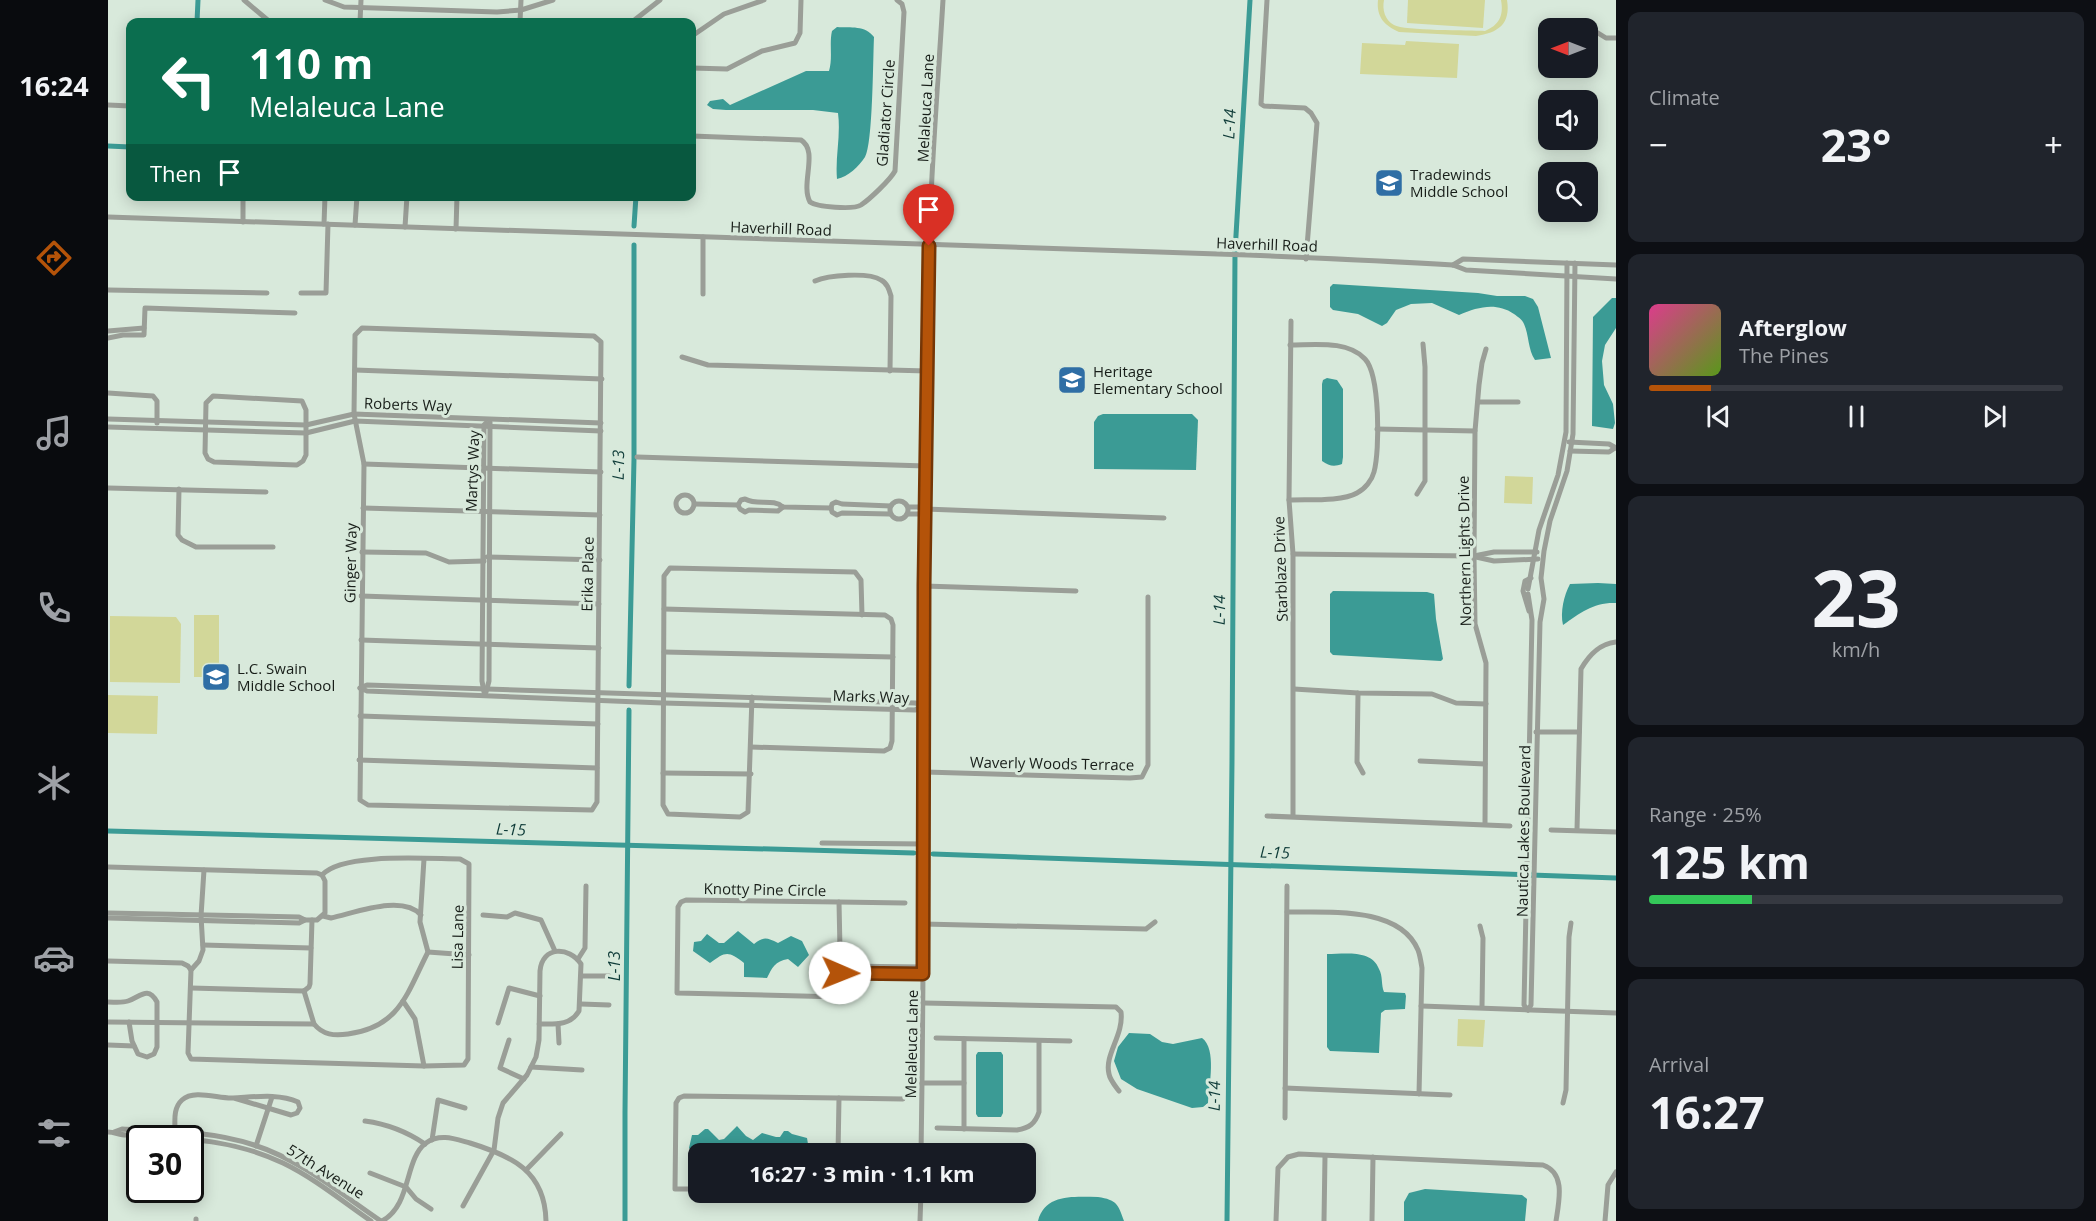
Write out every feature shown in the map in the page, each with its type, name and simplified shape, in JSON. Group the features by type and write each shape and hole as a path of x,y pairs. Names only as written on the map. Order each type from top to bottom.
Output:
{"street":[{"path":"244,0 265,18"},
{"path":"326,0 340,6 360,8 497,12 521,10 553,0"},
{"path":"360,18 361,0"},
{"path":"520,18 521,0"},
{"path":"637,18 660,0"},
{"path":"696,33 724,14 764,0"},
{"path":"696,68 727,69 762,51 795,43 800,33 801,0"},
{"name":"Gladiator Circle","path":"696,136 801,140 807,144 809,152 807,193 810,202 816,206 854,207 861,205 891,178 895,171 904,12 902,4 897,0"},
{"name":"Melaleuca Lane","path":"921,1143 924,1003 924,586 929,246 943,0"},
{"path":"1267,0 1261,101 1264,106 1305,108 1317,123 1306,259"},
{"path":"1598,33 1606,38 1616,38"},
{"path":"108,105 126,106"},
{"path":"243,201 243,222"},
{"path":"302,293 326,293 325,201"},
{"path":"355,225 357,201"},
{"path":"405,227 407,201"},
{"path":"456,229 457,201"},
{"name":"Haverhill Road","path":"108,218 1248,255 1306,259 1331,257 1453,265 1466,270 1616,279"},
{"path":"703,237 703,294"},
{"name":"Haverhill Road","path":"1453,265 1464,259 1616,265"},
{"name":"Nautica Lakes Boulevard","path":"1528,1010 1524,1005 1531,886 1532,618 1528,592 1539,530 1558,475 1563,451 1567,263"},
{"name":"Nautica Lakes Boulevard","path":"1531,862 1540,622 1544,599 1541,578 1542,560 1550,521 1567,471 1572,443 1575,263"},
{"path":"815,280 826,276 873,276 885,283 891,296 890,371"},
{"path":"108,290 267,294"},
{"path":"144,332 145,308 295,313"},
{"name":"Starblaze Drive","path":"1291,321 1289,500 1293,554 1293,816"},
{"name":"Erika Place","path":"359,329 365,327 594,336 600,339 602,378 599,648 597,802 594,808"},
{"name":"Ginger Way","path":"359,329 355,335 354,414 364,464 360,800 368,805 589,812 594,808"},
{"path":"108,331 144,332"},
{"path":"108,338 144,332"},
{"path":"1417,494 1425,481 1423,344"},
{"path":"1289,500 1344,497 1356,494 1367,485 1374,473 1377,429 1376,385 1373,371 1366,359 1355,351 1341,346 1290,345"},
{"name":"Northern Lights Drive","path":"1485,824 1486,663 1475,624 1474,556 1475,430 1480,374 1486,349"},
{"path":"682,357 708,365 927,371"},
{"path":"354,370 602,378"},
{"path":"108,393 153,396 157,401 157,429"},
{"path":"216,396 299,400 306,406 305,458 297,465 211,461 205,453 205,426 206,403 210,398 216,396"},
{"path":"1478,402 1518,402"},
{"name":"Roberts Way","path":"108,427 157,429 306,425 354,414 601,423"},
{"name":"Martys Way","path":"487,468 484,425 490,418"},
{"name":"Martys Way","path":"485,696 485,688 489,681 485,559 490,418"},
{"name":"Roberts Way","path":"108,419 306,433 355,421 601,431"},
{"path":"1377,429 1475,430"},
{"path":"1564,442 1609,444 1616,448"},
{"path":"1563,451 1609,452 1616,448"},
{"path":"638,457 926,466"},
{"path":"364,464 601,472"},
{"path":"108,488 266,492"},
{"path":"179,489 178,535 190,545 203,548 273,547"},
{"path":"738,505 741,500 745,499 750,502 778,503 783,507 831,508"},
{"path":"908,510 905,518 898,519 891,514 842,513 837,515 833,514 831,508 836,502 891,506 898,501 904,502 908,510 918,514 925,510 1164,518"},
{"path":"695,504 738,505"},
{"path":"738,505 741,511 745,512 749,510 778,511 783,507"},
{"path":"891,506 891,514"},
{"path":"363,508 600,515"},
{"path":"362,552 426,554 449,562 485,559 600,560"},
{"path":"1293,554 1474,556 1494,552 1535,555 1543,552"},
{"path":"1535,555 1542,560"},
{"path":"752,697 748,812 740,817 671,815 665,811 663,805 663,695 664,576 667,570 673,567 855,572 861,580 862,615"},
{"name":"Nautica Lakes Boulevard","path":"1531,578 1526,581 1523,591 1532,618"},
{"path":"924,586 1076,591"},
{"path":"361,596 599,604"},
{"name":"Waverly Woods Terrace","path":"925,772 1142,777 1148,765 1148,597"},
{"path":"664,609 885,615 891,619 893,625 891,745 884,751 751,747"},
{"path":"361,640 599,648"},
{"path":"1577,831 1581,669 1594,651 1601,646 1616,642"},
{"path":"664,652 893,657"},
{"name":"Marks Way","path":"360,688 368,685 485,688 752,697 822,703"},
{"name":"Marks Way","path":"360,688 367,691 663,703 822,703 893,705 915,710 924,705"},
{"path":"1294,689 1432,694 1456,704 1486,704"},
{"path":"1358,693 1357,762 1363,773"},
{"path":"707,696 707,704"},
{"path":"360,716 598,724"},
{"path":"1530,732 1579,732"},
{"path":"359,760 597,768"},
{"path":"1420,761 1485,764"},
{"path":"663,773 751,774"},
{"path":"1267,816 1510,826"},
{"path":"1551,831 1616,832"},
{"path":"822,843 924,844"},
{"path":"108,1022 314,1024 333,1035 357,1032 384,1022 394,1014 403,1000 428,952 420,922 424,859"},
{"name":"Lisa Lane","path":"108,867 317,873 322,875 329,869 358,861 460,859 469,864 466,1063 458,1067 194,1061 188,1053 189,1022"},
{"path":"189,1022 191,970 201,957 203,945 201,918 204,870"},
{"path":"322,875 325,881 323,916"},
{"path":"578,959 585,948 586,886"},
{"path":"1285,1118 1287,886"},
{"name":"Knotty Pine Circle","path":"839,902 841,997 677,993 678,907 686,900 705,900 839,902 905,903"},
{"path":"108,912 299,923 317,920 323,916 331,918 397,904 415,909 421,915"},
{"path":"1287,912 1360,914 1378,917 1399,928 1410,938 1417,949 1422,968 1419,1094"},
{"path":"483,915 507,917 514,913 542,920 555,951"},
{"path":"108,918 201,918"},
{"path":"191,988 304,991 310,984 311,948 308,920"},
{"path":"923,924 1146,929 1155,922"},
{"path":"1563,1103 1566,1090 1571,923"},
{"path":"1480,926 1483,938 1482,1007"},
{"path":"203,945 311,948"},
{"path":"463,1206 494,1150 500,1111 531,1067 538,1049 540,966 545,956 555,951 569,952 581,964 581,1004 577,1014 572,1020 558,1024 539,1024"},
{"path":"428,952 469,955"},
{"path":"108,961 182,963 191,970"},
{"path":"840,969 923,970"},
{"path":"581,976 609,976"},
{"path":"498,1023 509,988 540,996"},
{"path":"304,991 314,1024"},
{"path":"108,1002 125,1002 143,993 153,996 157,1002 157,1047 154,1054 147,1057 141,1055 134,1046 129,1022"},
{"path":"403,1000 415,1019 424,1066"},
{"path":"924,1003 1116,1007 1121,1012 1122,1024 1111,1051 1108,1074 1119,1091"},
{"path":"581,1004 609,1005"},
{"path":"1422,1006 1616,1013"},
{"path":"558,1024 559,1043"},
{"path":"936,1038 1070,1041"},
{"path":"964,1039 964,1129"},
{"path":"509,1040 500,1068 524,1078"},
{"path":"937,1128 1017,1130 1030,1126 1036,1120 1039,1105 1040,1041"},
{"path":"108,1045 134,1046"},
{"path":"531,1067 582,1070"},
{"path":"922,1083 964,1083"},
{"path":"1285,1088 1450,1095"},
{"path":"175,1125 175,1109 182,1100 198,1096 292,1099 298,1102 300,1108 297,1113 291,1115 234,1098"},
{"path":"688,1189 675,1189 676,1103 679,1098 687,1096 903,1099"},
{"path":"256,1146 272,1098"},
{"path":"838,1098 838,1143"},
{"path":"432,1140 438,1100 465,1108"},
{"path":"365,1121 381,1123 410,1134 425,1144"},
{"name":"57th Avenue","path":"111,1132 126,1129"},
{"name":"57th Avenue","path":"111,1132 122,1135 203,1139 255,1151 284,1163 309,1178 371,1221"},
{"name":"57th Avenue","path":"204,1134 225,1137 286,1158 312,1173 381,1221"},
{"path":"526,1170 561,1134"},
{"path":"381,1221 388,1218 396,1207 406,1187 416,1156 425,1144 432,1140 449,1138 494,1150 512,1158 526,1170 541,1193 546,1221"},
{"path":"1276,1221 1276,1175 1282,1161 1295,1155 1546,1166 1555,1173 1559,1183 1556,1221"},
{"path":"1324,1221 1325,1156"},
{"path":"1372,1157 1372,1221"},
{"path":"1605,1221 1608,1185 1616,1172"},
{"path":"370,1173 406,1187 416,1199 431,1209"},
{"path":"921,1203 921,1221"}],"green space":[{"path":"1378,0 1384,0 1385,14 1394,25 1423,29 1485,31 1494,26 1499,19 1502,11 1501,0 1507,0 1508,8 1505,21 1501,26 1484,35 1399,32 1382,20 1378,11"},
{"path":"1408,0 1485,0 1483,28 1407,23"},
{"path":"1406,41 1459,44 1457,78 1360,74 1362,43 1405,45"},
{"path":"1505,476 1533,477 1532,504 1504,503"},
{"path":"194,615 219,615 219,677 194,677"},
{"path":"110,616 176,617 181,624 180,683 110,682"},
{"path":"108,695 158,696 157,734 108,733"},
{"path":"1458,1019 1485,1020 1483,1047 1457,1046"}],"water":[{"path":"837,27 862,29 874,37 868,149 865,157 856,167 837,179 838,113 813,110 726,110 713,109 707,105 710,101 723,99 730,105 806,71 829,71 832,31"},
{"path":"1333,284 1525,296 1533,299 1538,307 1551,358 1535,360 1523,322 1507,310 1487,307 1459,315 1432,303 1411,304 1396,310 1382,326 1358,314 1333,310 1330,307 1330,287"},
{"path":"1612,298 1616,298 1616,328 1605,345 1602,361 1604,385 1613,404 1615,423 1613,429 1592,426 1593,317"},
{"path":"1327,378 1337,380 1343,389 1343,457 1342,464 1336,466 1322,461 1322,384"},
{"path":"1103,414 1192,414 1198,420 1196,470 1094,469 1094,422 1098,416"},
{"path":"1570,584 1616,584 1616,603 1594,606 1563,625 1563,604"},
{"path":"1333,591 1434,594 1443,659 1441,661 1333,655 1330,652 1330,594"},
{"path":"738,931 754,944 766,939 778,943 791,936 802,941 809,955 798,967 788,959 780,961 772,968 767,978 744,977 744,963 730,954 723,955 710,963 693,951 694,942 701,941 707,934 719,943 724,943"},
{"path":"1349,953 1370,958 1380,972 1384,992 1405,993 1405,1009 1385,1010 1381,1013 1379,1053 1330,1051 1327,1047 1327,954"},
{"path":"1129,1033 1150,1034 1162,1042 1173,1044 1202,1038 1207,1043 1211,1059 1208,1103 1203,1107 1192,1108 1137,1089 1121,1079 1114,1061 1118,1047"},
{"path":"978,1052 1001,1052 1003,1055 1003,1113 1001,1117 978,1117 976,1114 976,1055"},
{"path":"737,1126 753,1140 762,1133 780,1137 784,1131 788,1131 807,1138 808,1143 690,1143 692,1135 698,1135 705,1129 708,1129 719,1140 724,1139"},
{"path":"1425,1189 1522,1195 1527,1199 1525,1221 1404,1221 1404,1202 1409,1193"},
{"path":"1071,1197 1098,1197 1113,1201 1124,1221 1038,1221 1047,1205 1054,1201"}],"waterway":[{"path":"197,18 198,0"},
{"name":"L-14","path":"1227,1221 1235,252 1250,0"},
{"path":"108,146 126,147"},
{"name":"L-13","path":"634,226 636,201"},
{"name":"L-13","path":"629,686 634,459 634,245"},
{"name":"L-13","path":"625,1221 629,710"},
{"name":"L-15","path":"108,831 914,853"},
{"name":"L-15","path":"933,854 1616,878"}],"place":[{"name":"Tradewinds Middle School","path":"1389,183"},
{"name":"Heritage Elementary School","path":"1072,380"},
{"name":"L.C. Swain Middle School","path":"216,677"}],"route":[{"path":"840,973 923,974 924,586 929,246"}]}
